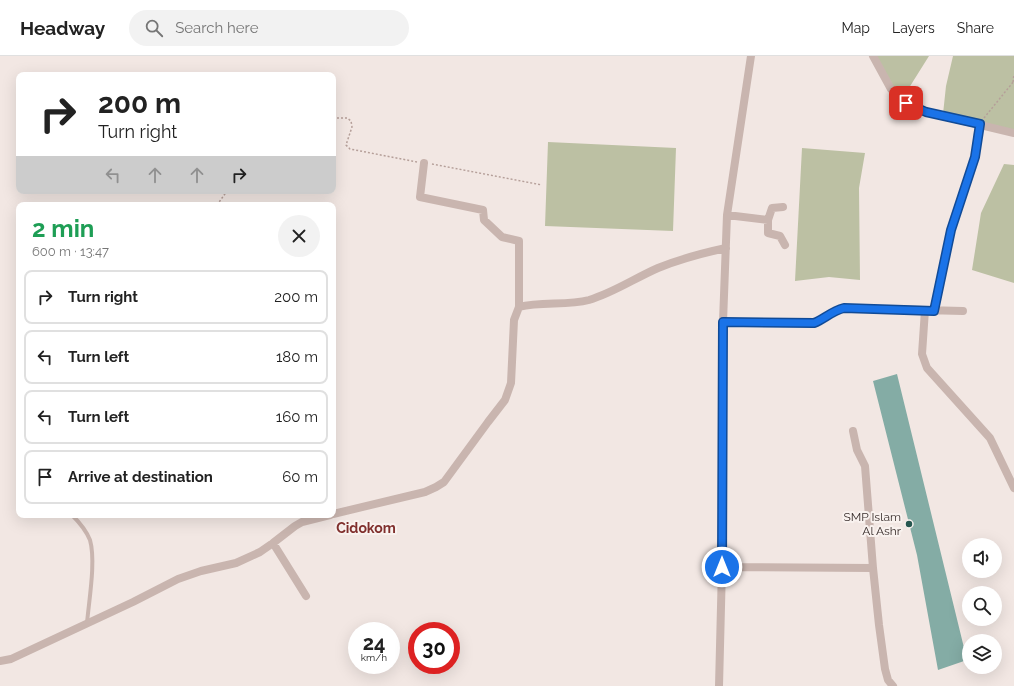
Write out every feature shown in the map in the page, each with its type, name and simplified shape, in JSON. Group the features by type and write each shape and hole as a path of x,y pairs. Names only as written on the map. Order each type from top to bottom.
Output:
{"street":[{"path":"719,686 722,567 723,322 727,215 751,56"},
{"path":"874,56 891,89 906,103 926,112 1014,133"},
{"path":"934,311 951,230 975,157 980,124"},
{"path":"336,513 425,492 444,482 505,400 511,383 514,320 519,307 520,241 502,237 484,220 483,210 420,197 424,163"},
{"path":"783,207 772,208 768,220 768,233 780,236 785,245"},
{"path":"727,215 768,220"},
{"path":"519,307 588,300 600,296 659,268 699,254 726,248"},
{"path":"723,322 814,323 822,320 836,310 844,308 963,311"},
{"path":"925,310 922,354 928,368 990,438 1014,488"},
{"path":"853,431 856,450 866,466 873,568 879,625 885,669 888,680 893,686"},
{"path":"0,661 11,659 178,579 201,571 236,563 260,552 302,522 318,518"},
{"path":"273,543 306,596"},
{"path":"722,567 873,568"}],"lane":[{"path":"75,518 81,525 89,539 93,555 87,623"}],"path":[{"path":"1012,83 1014,74"},
{"path":"980,124 1014,81"}],"green space":[{"path":"873,56 929,56 902,99"},
{"path":"953,56 1014,56 1014,131 943,114 946,86"},
{"path":"548,142 676,148 673,231 545,226"},
{"path":"802,148 865,153 859,188 860,280 829,277 795,281"},
{"path":"1004,164 1014,165 1014,283 972,270 981,213"}],"water":[{"path":"897,374 962,640 962,662 938,670 917,555 873,381"}],"place":[{"name":"SMP Islam Al Ashr","path":"909,524"}],"district":[{"name":"Cidokom","path":"366,528"}],"route":[{"path":"722,567 723,322 814,323 822,320 836,310 844,308 934,311 951,230 975,157 980,124 926,112 906,103"}]}
